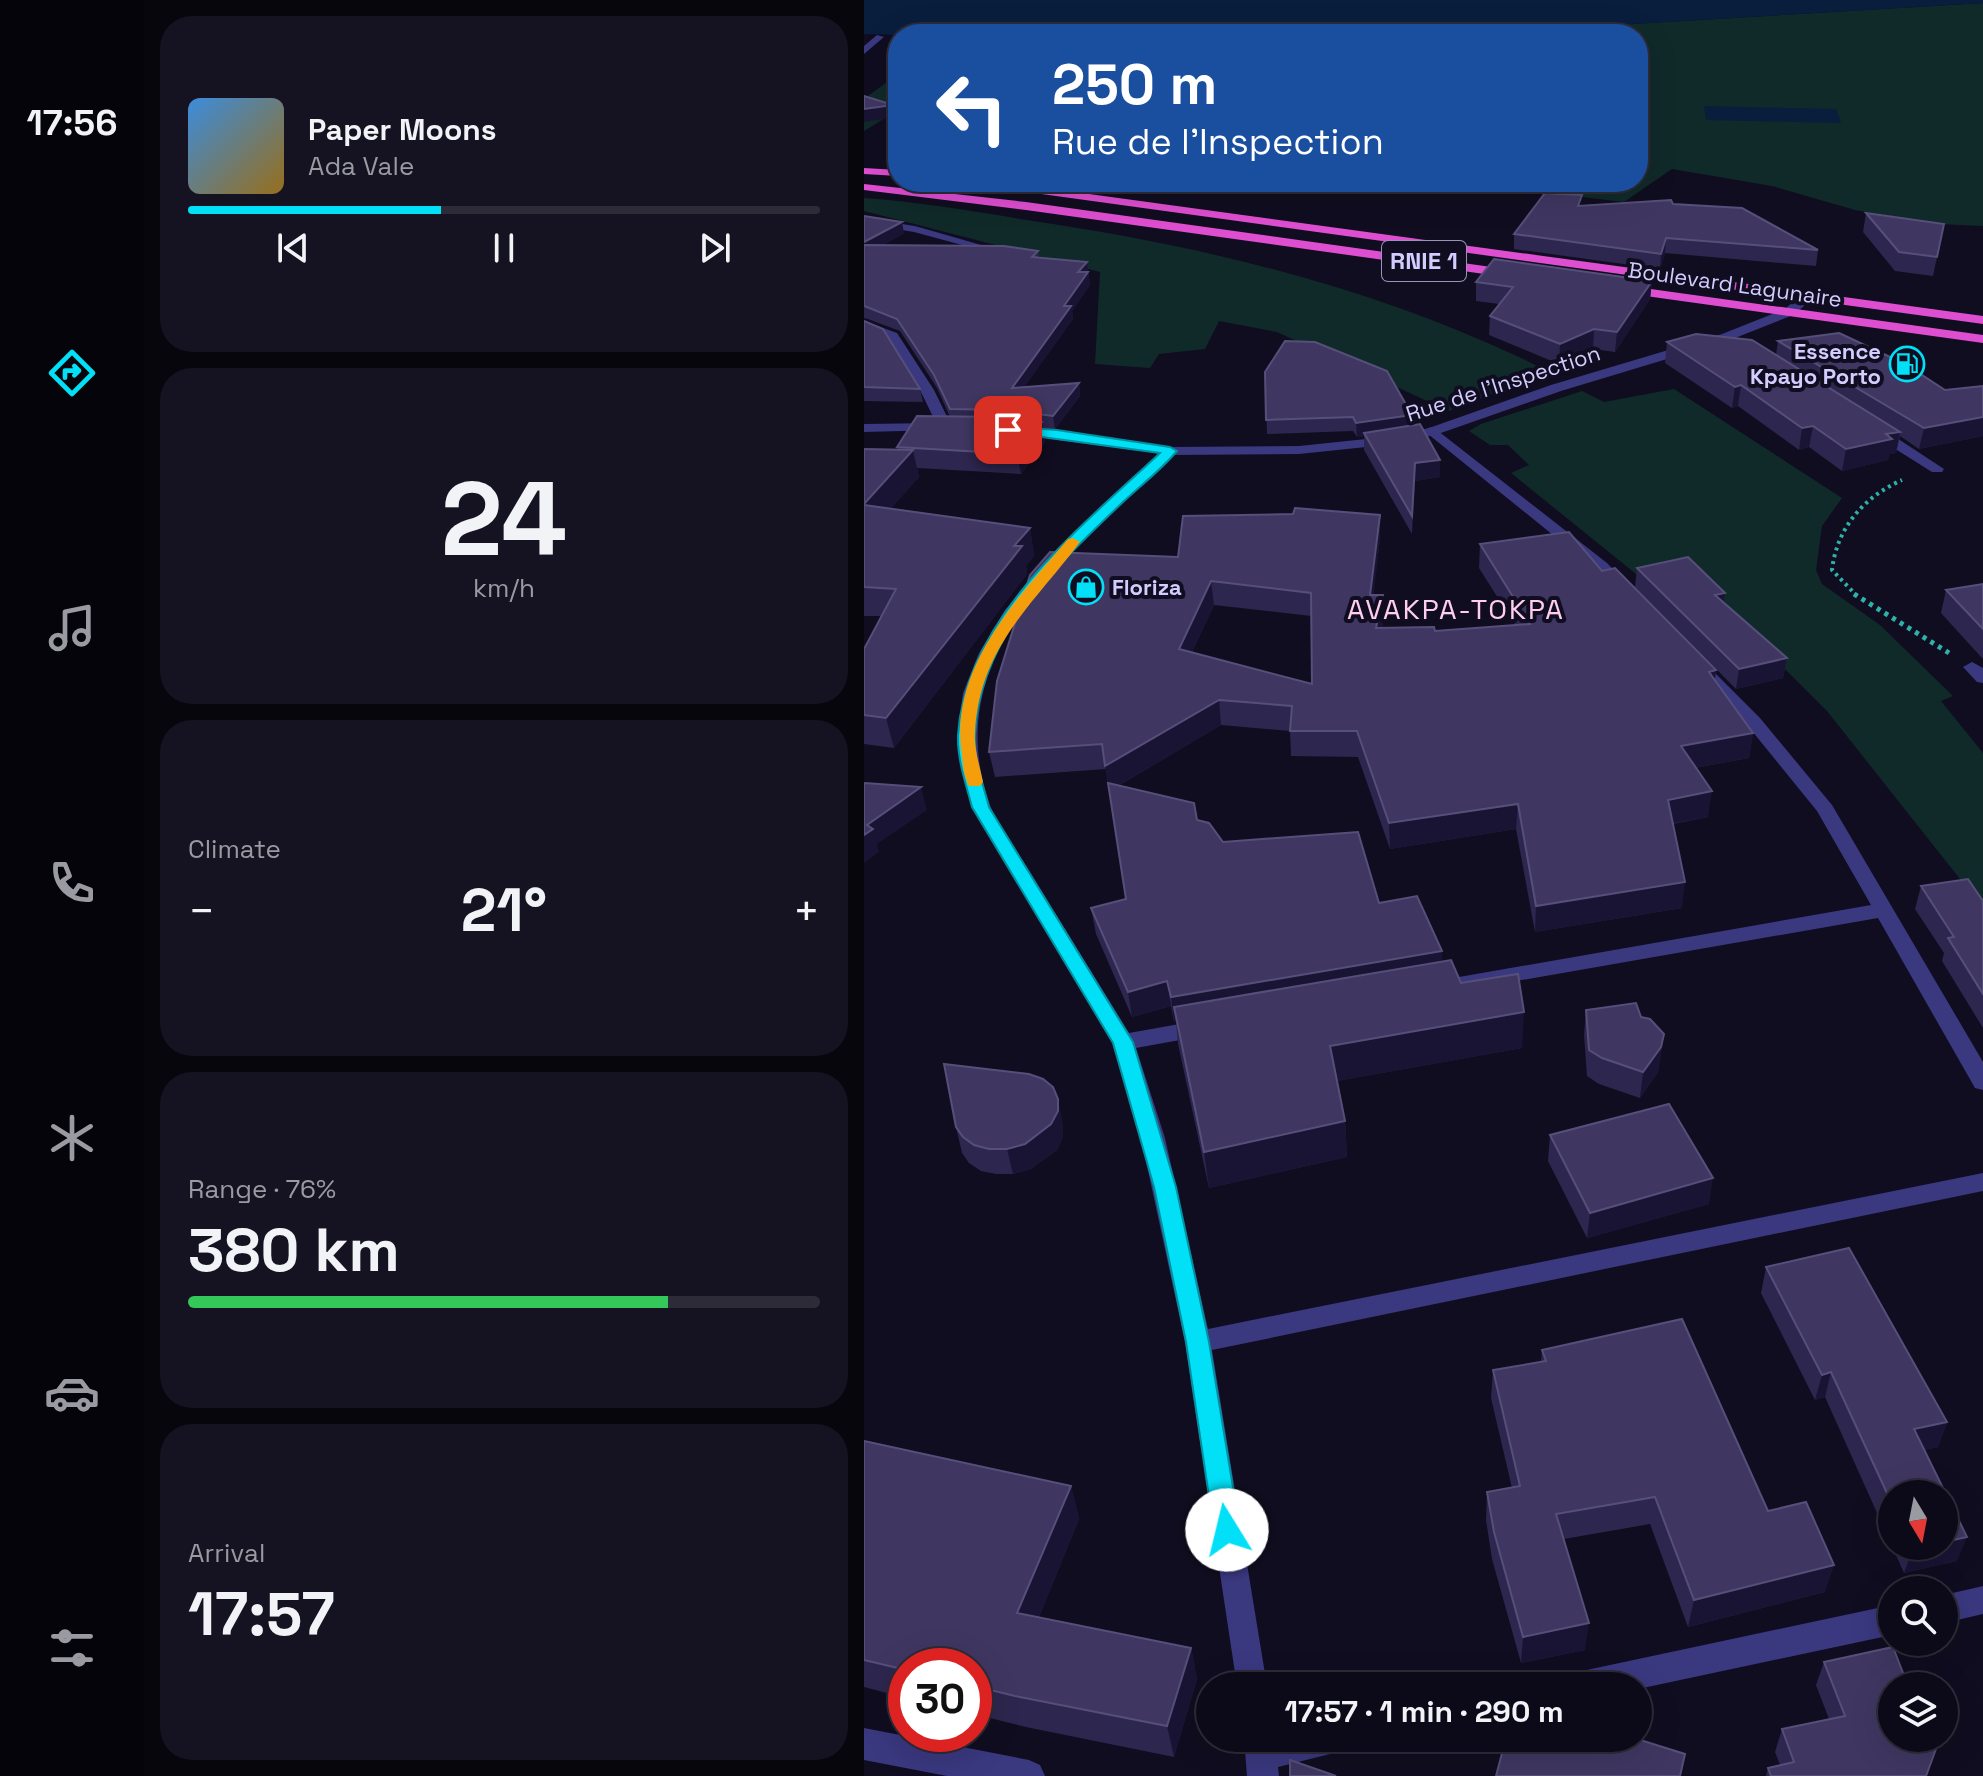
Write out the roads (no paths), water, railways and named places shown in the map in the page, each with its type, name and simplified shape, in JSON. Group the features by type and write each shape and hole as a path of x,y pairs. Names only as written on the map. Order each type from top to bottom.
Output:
{"highway":[{"path":"864,171 888,172"},
{"name":"RNIE 1","path":"864,187 888,190"},
{"name":"RNIE 1","path":"907,192 1533,277"},
{"name":"Boulevard Lagunaire","path":"1050,192 1983,320"},
{"name":"Boulevard Lagunaire","path":"1612,288 1983,339"}],"street":[{"path":"864,51 880,37"},
{"path":"864,221 915,229 1003,253"},
{"path":"1789,312 1800,303 1803,294"},
{"name":"Rue de l'Inspection","path":"1008,430 1170,451 1311,449 1395,440 1433,431 1556,388 1726,337 1789,312"},
{"path":"864,325 893,336 927,390 945,427"},
{"path":"1726,337 1739,345"},
{"path":"1858,419 1937,469"},
{"path":"864,428 961,428"},
{"path":"1433,431 1601,566 1633,599"},
{"path":"1170,451 1065,550 1009,617 980,671 966,735 969,763 981,807 1123,1042 1153,1138 1198,1342 1250,1672"},
{"path":"1688,655 1754,722 1825,809 1983,1082"},
{"path":"1418,991 1883,910"},
{"path":"1123,1042 1216,1026"},
{"path":"1198,1342 1983,1182"},
{"path":"1958,1606 1983,1600"},
{"path":"1648,1672 1878,1623"},
{"path":"864,1744 1029,1776"}],"water":[{"path":"864,0 1983,0 1983,3 1631,24 888,24 888,35 864,34"},
{"path":"1704,106 1836,109 1841,123 1706,120"}],"place":[{"name":"Essence Kpayo Porto","path":"1907,364"},
{"name":"Floriza","path":"1086,587"}],"district":[{"name":"AVAKPA-TOKPA","path":"1456,609"}]}
